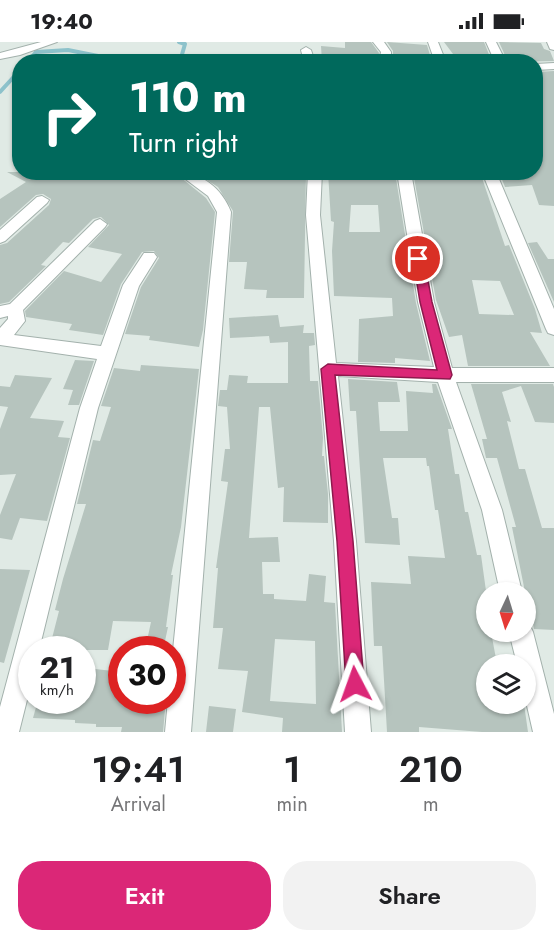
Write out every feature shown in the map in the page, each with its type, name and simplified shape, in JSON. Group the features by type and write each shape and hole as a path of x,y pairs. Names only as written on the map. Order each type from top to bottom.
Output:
{"street":[{"path":"0,56 52,42"},
{"path":"552,42 554,47"},
{"path":"306,50 307,54"},
{"path":"178,732 224,212 222,202 210,190 194,180"},
{"path":"315,180 313,214 345,541 358,732"},
{"path":"405,180 426,302 445,375 492,510 509,582"},
{"path":"492,180 554,329"},
{"path":"0,238 42,200"},
{"path":"0,339 17,321 8,310 100,224"},
{"path":"6,732 89,408 131,285 149,256"},
{"path":"0,339 108,354"},
{"path":"328,369 445,375 554,375"},
{"path":"523,642 546,732"}],"building":[{"path":"345,42 371,42 379,53 322,54 321,46 345,48"},
{"path":"387,42 427,45 430,54 393,54"},
{"path":"444,42 484,42 489,54 453,54"},
{"path":"499,42 541,43 544,49 550,51 554,61 543,61 543,54 504,54"},
{"path":"554,71 554,206 539,205 532,185 505,187 502,180 543,180 543,72"},
{"path":"22,180 184,180 206,198 215,212 203,330 199,347 149,340 150,336 125,334 141,287 159,258 154,251 142,252 121,284 103,335 69,330 72,324 26,317 25,311 64,271 101,282 122,254 88,247 109,225 101,217 93,219 69,243 63,242 41,265 46,266 9,302 0,304 0,245 7,243 49,205 51,199 43,194 36,195 0,227 0,199 26,182"},
{"path":"207,180 306,180 304,298 266,298 267,290 244,289 247,262 229,262 233,211 218,187"},
{"path":"328,180 396,180 416,303 430,361 395,358 395,363 358,362 359,319 393,316 392,298 334,296 332,251 334,222 331,221","holes":["351,205 378,205 380,232 349,232"]},
{"path":"414,180 483,180 505,246 509,245 535,309 542,333 530,332 550,366 468,366 462,335 449,337 436,300","holes":["472,280 500,281 514,315 479,314"]},
{"path":"537,242 548,259 554,259 554,302 528,243"},
{"path":"278,315 280,327 304,325 303,333 314,333 315,345 309,346 310,381 318,381 323,438 322,456 324,456 328,494 328,523 283,522 284,487 278,488 270,407 259,407 249,538 278,537 280,562 262,562 263,594 274,594 274,599 306,601 309,574 326,576 324,602 335,603 342,732 282,732 283,718 242,712 248,671 218,669 223,628 213,628 218,568 216,568 228,482 221,481 225,449 230,449 227,407 218,406 220,390 227,390 229,375 248,376 247,383 288,383 288,342 270,343 269,336 230,338 229,318","holes":["275,639 315,641 316,704 270,701"]},
{"path":"75,360 94,361 79,405 68,405 73,390 63,389"},
{"path":"141,365 199,369 181,527 171,575 173,575 166,627 168,627 166,636 148,636 151,622 113,621 110,636 108,636 108,650 96,650 96,636 53,636 59,611 55,610 86,504 77,504 93,440 100,441 111,407 101,406 114,368 140,371"},
{"path":"15,375 52,378 30,418 64,421 58,437 70,438 47,521 20,518 12,540 0,538 0,515 16,474 0,475 0,429 8,407 0,406 0,386 10,387"},
{"path":"348,379 397,382 400,402 378,402 380,431 408,431 406,391 433,393 432,384 436,384 452,429 448,429 455,474 459,474 465,512 468,512 477,555 481,555 485,582 476,582 476,642 493,642 495,654 476,654 476,714 525,714 528,732 482,732 419,727 419,732 387,732 382,646 374,646 371,582 411,584 408,556 445,558 438,510 435,510 426,458 383,458 392,518 398,518 400,545 365,543 356,411 350,411"},
{"path":"471,384 553,384 554,423 535,422 521,386 502,392 511,422 507,421 519,469 525,469 542,528 554,528 554,630 536,629 536,582 523,582 512,527 516,527 497,458 486,458 482,439 487,439"},
{"path":"0,569 30,570 4,663 0,662"},
{"path":"96,669 108,670 108,714 165,714 163,732 121,732 122,727 96,727 96,724 75,723 75,720 33,718 34,714 96,714"},
{"path":"209,706 236,709 233,732 206,732"}],"waterway":[{"path":"179,42 185,44 182,54"},
{"path":"34,54 68,50 88,54"},
{"path":"0,92 12,79"}],"route":[{"path":"355,684 345,541 328,369 445,375 426,302 418,259"}]}
